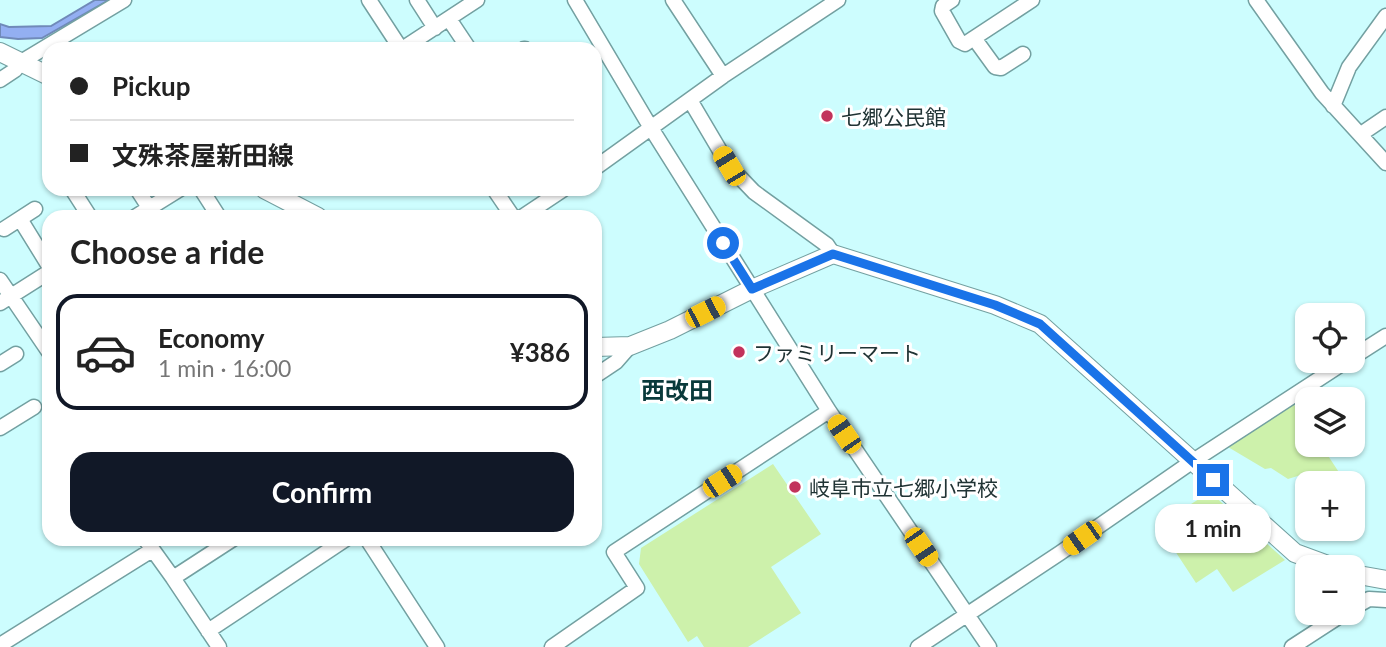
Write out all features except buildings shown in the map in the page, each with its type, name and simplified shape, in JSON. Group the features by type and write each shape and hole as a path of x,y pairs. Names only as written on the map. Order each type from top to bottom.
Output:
{"main road":[{"path":"0,52 42,72"},
{"path":"278,196 304,210"},
{"path":"602,347 630,346 670,330 752,289 833,254 995,305 1040,324 1295,553 1300,555"},
{"path":"1365,576 1386,580"}],"street":[{"path":"54,42 124,0"},
{"path":"369,0 397,42"},
{"path":"417,0 435,27"},
{"path":"412,42 477,0"},
{"path":"575,0 600,42"},
{"path":"673,0 723,76"},
{"path":"602,163 723,76 838,0"},
{"path":"952,0 943,6 942,11 959,41 965,44 1032,0"},
{"path":"1256,0 1291,53 1333,106 1386,163"},
{"path":"1333,106 1349,66 1386,16"},
{"path":"449,19 464,42"},
{"path":"974,38 995,67 1002,68 1023,54"},
{"path":"602,45 829,411 989,647"},
{"path":"0,80 15,70 21,62 42,49"},
{"path":"690,100 729,166 754,192 827,245 833,254"},
{"path":"1361,134 1386,117"},
{"path":"156,210 172,196"},
{"path":"532,210 554,196"},
{"path":"4,229 35,209"},
{"path":"20,219 42,255"},
{"path":"5,300 42,276"},
{"path":"0,280 5,300 42,344"},
{"path":"1365,349 1386,336"},
{"path":"602,371 616,362 630,346"},
{"path":"0,364 16,354"},
{"path":"918,647 1192,461 1328,373"},
{"path":"0,428 34,407"},
{"path":"552,647 637,589 614,552 829,411"},
{"path":"0,645 147,546"},
{"path":"149,546 219,647"},
{"path":"173,578 222,546"},
{"path":"208,631 336,546"},
{"path":"372,546 437,647"},
{"path":"1365,601 1386,600"},
{"path":"1292,647 1326,625"}],"green space":[{"path":"1293,403 1295,457 1329,457 1338,471 1295,471 1295,477 1288,479 1228,447"},
{"path":"773,464 821,534 771,567 801,613 748,647 704,647 697,636 688,642 639,564 641,548"},
{"path":"1210,492 1285,560 1233,592 1217,569 1196,583 1158,525"}],"water":[{"path":"95,0 109,0 42,38 0,37 0,24 9,27 51,26"}],"place":[{"name":"七郷公民館","path":"827,116"},
{"name":"ファミリーマート","path":"739,352"},
{"name":"岐阜市立七郷小学校","path":"795,487"}],"district":[{"name":"西改田","path":"677,389"}],"route":[{"path":"723,243 752,289 833,254 995,305 1040,324 1213,480"}]}
